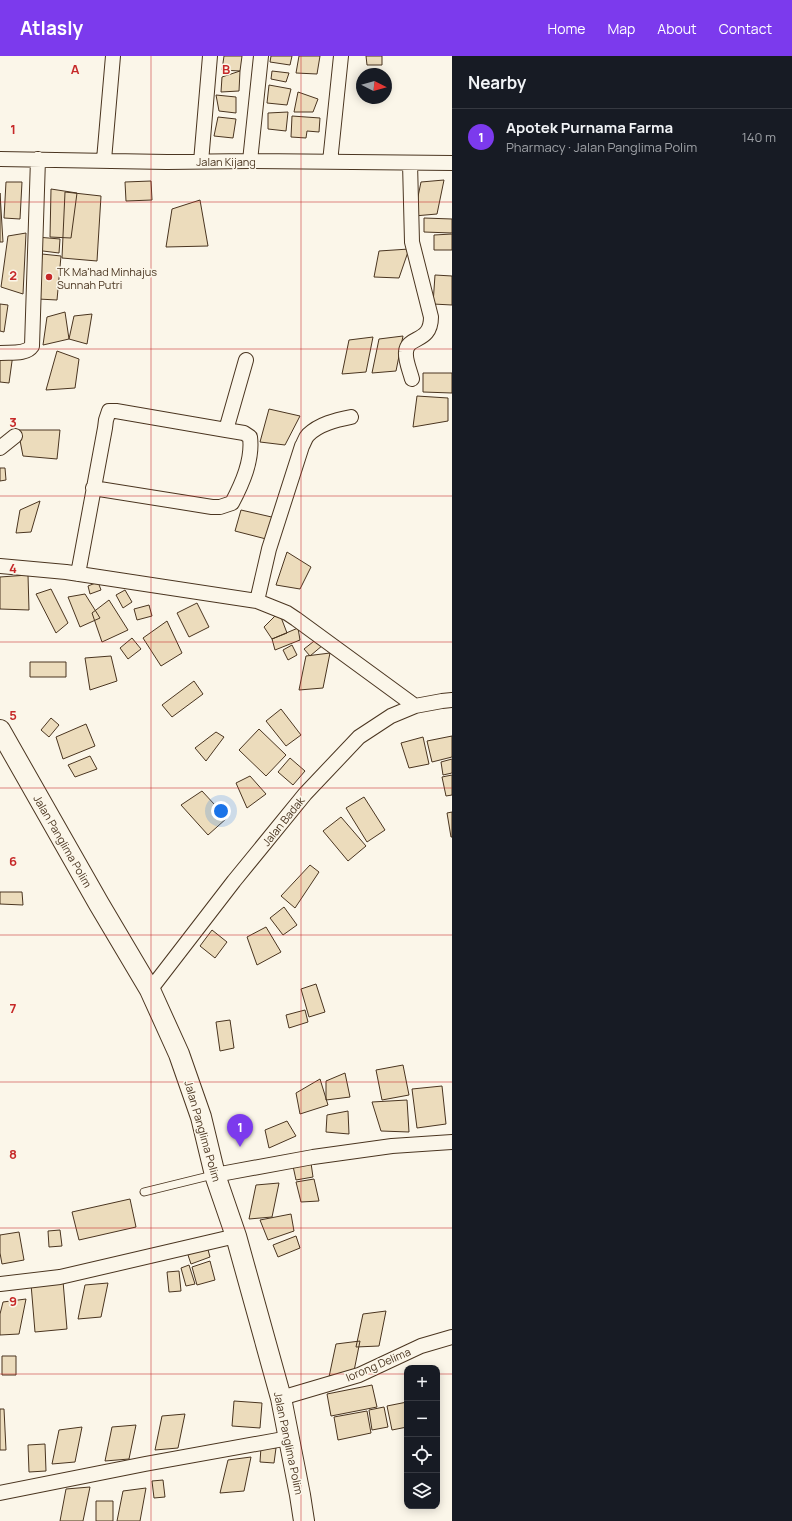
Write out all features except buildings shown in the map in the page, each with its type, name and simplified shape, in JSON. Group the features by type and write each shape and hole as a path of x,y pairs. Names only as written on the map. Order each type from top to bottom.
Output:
{"street":[{"path":"104,160 113,56"},
{"path":"200,162 210,56"},
{"path":"250,161 261,56"},
{"path":"330,162 341,56"},
{"name":"Jalan Kijang","path":"0,159 200,162 452,163"},
{"path":"0,353 30,350 32,346 38,159"},
{"path":"410,163 412,242 431,317 431,325 428,332 410,343 407,348 406,353 412,379"},
{"path":"226,430 246,360"},
{"path":"78,574 93,488 109,411 244,433 250,438 251,446 247,466 240,487 232,503 220,507 93,488"},
{"path":"257,601 270,548 302,446 307,436 321,426 340,419 351,417"},
{"path":"0,448 15,436"},
{"path":"0,566 78,574 257,601 287,613 415,706"},
{"name":"Jalan Badak","path":"150,990 234,881 305,794 359,737 391,716 415,706 442,700 452,700"},
{"name":"Jalan Panglima Polim","path":"0,730 5,750 150,990 184,1068 201,1117 215,1175 236,1236 281,1398 304,1521"},
{"path":"215,1175 313,1157 392,1146 452,1142"},
{"path":"0,1284 60,1277 236,1236"},
{"name":"lorong Delima","path":"281,1398 359,1375 421,1346 452,1338"},
{"path":"0,1493 145,1464 289,1438"}],"lane":[{"path":"144,1192 215,1175"}],"place":[{"name":"TK Ma'had Minhajus Sunnah Putri","path":"49,277"},
{"name":"Apotek Purnama Farma","path":"240,1147"}]}
